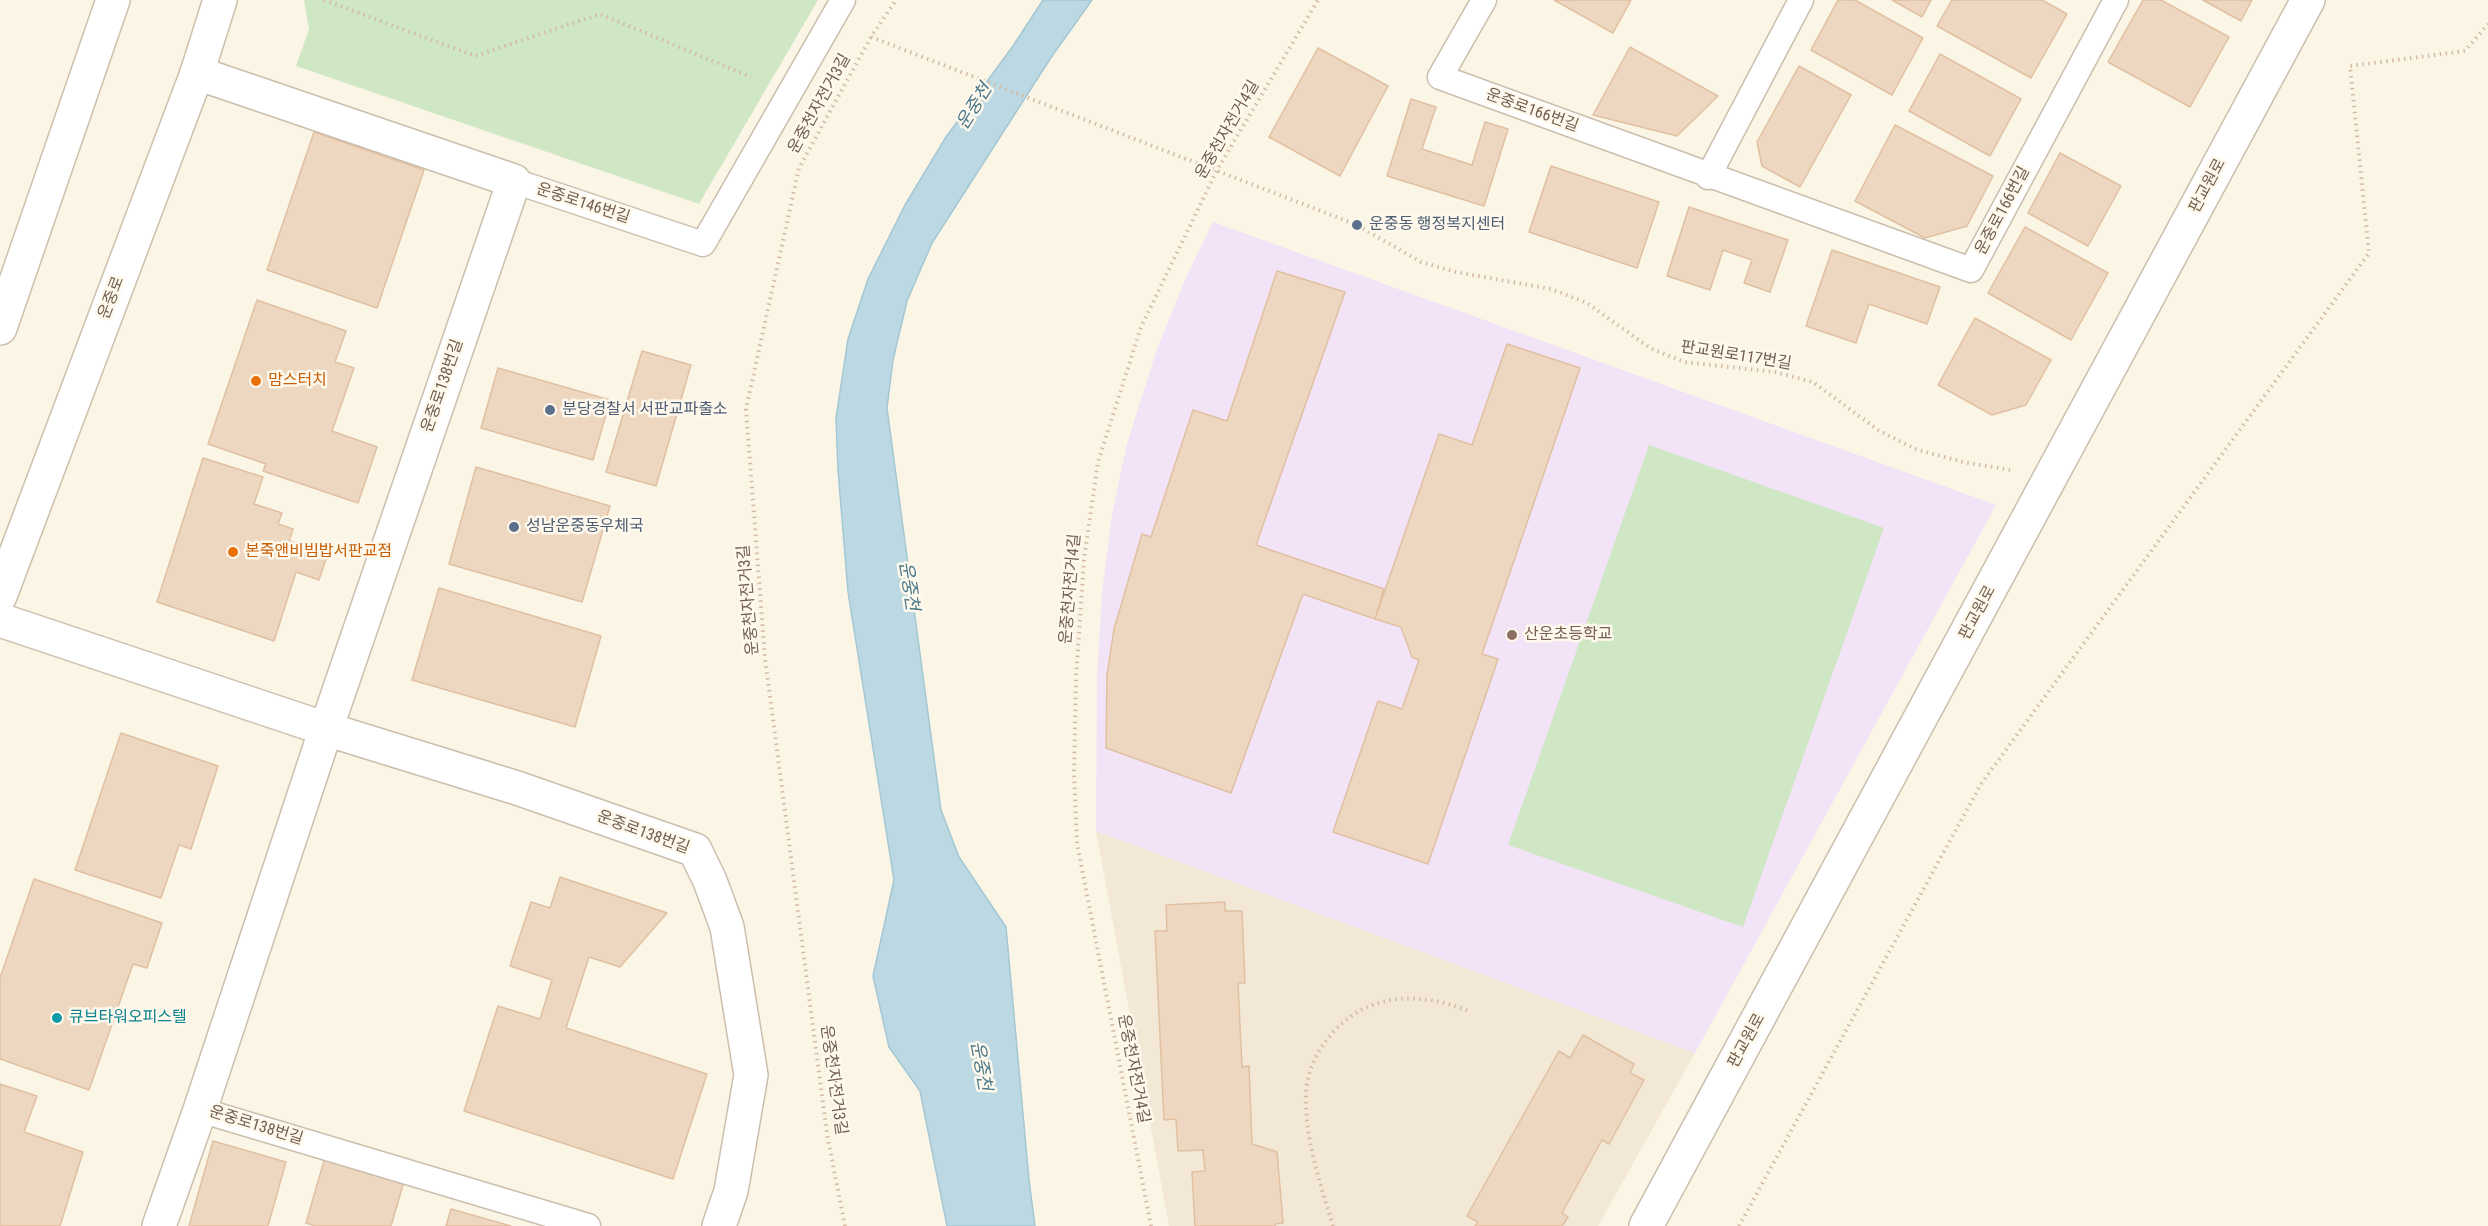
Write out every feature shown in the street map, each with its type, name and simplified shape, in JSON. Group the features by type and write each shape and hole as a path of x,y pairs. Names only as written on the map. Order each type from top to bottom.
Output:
{"street":[{"path":"0,328 113,0"},
{"name":"운중로","path":"0,596 197,73 220,0"},
{"name":"판교원로","path":"1646,1226 2308,0"},
{"name":"운중로146번길","path":"197,73 514,180"},
{"name":"운중로138번길","path":"159,1226 201,1110 326,729 514,180"},
{"name":"운중로138번길","path":"0,620 326,729 517,788 695,850 710,881 727,927 751,1076 730,1191 719,1226"}],"lane":[{"name":"운중로146번길","path":"514,180 703,244 843,0"},
{"name":"운중로166번길","path":"1484,0 1440,77 1708,177 1971,270 2116,0"},
{"path":"1708,177 1801,0"},
{"name":"운중로138번길","path":"201,1110 588,1226"}],"path":[{"path":"324,0 475,56 600,14 751,76"},
{"name":"운중천자전거3길","path":"845,1226 827,1134 765,658 746,410 799,168 871,37 896,0"},
{"name":"운중천자전거4길","path":"1151,1226 1077,843 1074,774 1076,678 1084,559 1098,462 1141,327 1217,170 1318,0"},
{"path":"1739,1226 1981,784 2369,253 2350,66 2465,51 2488,24"},
{"name":"판교원로117번길","path":"871,37 1357,225 1421,262 1456,272 1551,289 1587,303 1650,348 1684,362 1775,372 1813,382 1878,430 1915,449 1963,462 2018,472"},
{"path":"1333,1226 1315,1165 1307,1120 1308,1075 1318,1052 1334,1030 1354,1012 1378,1002 1429,999 1471,1012"}],"shaded area":[{"name":"산운초등학교","path":"1213,222 1996,505 1695,1053 1096,831 1097,676 1102,593 1112,514 1127,444 1157,349 1185,280"},
{"path":"1096,831 1695,1053 1598,1226 1169,1226"}],"green space":[{"path":"304,0 818,0 699,204 296,66 309,29"},
{"path":"1649,445 1884,528 1743,927 1508,845"}],"water":[{"name":"운중천","path":"1043,0 1092,0 1052,56 932,243 907,301 893,360 887,408 941,810 959,857 1006,927 1035,1226 947,1226 920,1091 889,1047 873,976 894,880 848,592 836,418 848,339 868,279 905,205 946,137 1013,46"}],"building":[{"path":"1554,0 1631,0 1613,33"},
{"path":"1838,0 1855,0 1923,38 1892,95 1811,50"},
{"path":"1892,0 1931,0 1922,17"},
{"path":"1952,0 2042,0 2067,14 2031,78 1937,26"},
{"path":"2143,0 2161,0 2229,37 2190,107 2108,62"},
{"path":"2203,0 2252,0 2241,21"},
{"path":"1630,47 1718,96 1677,136 1593,115"},
{"path":"1318,48 1388,86 1340,176 1269,137"},
{"path":"1940,54 2021,99 1990,156 1909,111"},
{"path":"1799,66 1851,95 1800,187 1762,166 1757,142"},
{"path":"1411,99 1436,107 1422,149 1472,165 1485,122 1508,129 1484,206 1387,176"},
{"path":"1895,125 1993,176 1967,226 1925,238 1855,201"},
{"path":"314,132 424,170 377,308 267,270"},
{"path":"2060,153 2121,186 2088,246 2028,213"},
{"path":"1551,166 1659,202 1637,268 1529,232"},
{"path":"1689,207 1788,240 1770,292 1744,283 1752,260 1723,250 1710,290 1667,276"},
{"path":"2025,227 2108,273 2071,340 1988,293"},
{"path":"1832,250 1940,287 1927,324 1869,304 1856,343 1806,326"},
{"path":"1277,271 1345,292 1256,545 1384,589 1375,619 1303,594 1231,793 1106,748 1107,675 1114,629 1142,534 1151,537 1193,410 1227,421"},
{"path":"257,300 346,331 335,362 354,368 332,431 377,447 358,503 263,471 266,464 208,444"},
{"path":"1975,318 2051,360 2026,405 1992,415 1938,385"},
{"path":"1507,344 1580,368 1482,654 1498,659 1428,864 1333,832 1378,701 1402,709 1419,660 1412,657 1401,627 1375,619 1439,434 1472,445"},
{"path":"642,351 691,365 656,486 606,472"},
{"path":"498,368 610,400 593,460 481,428"},
{"path":"203,458 263,477 254,504 282,513 278,524 293,529 289,541 328,553 319,580 296,572 274,641 157,602"},
{"path":"476,467 610,506 582,602 449,564"},
{"path":"439,588 601,636 575,727 412,680"},
{"path":"121,733 218,766 191,849 179,845 161,898 75,870"},
{"path":"560,877 667,913 620,967 589,957 566,1028 707,1074 673,1179 464,1111 498,1006 540,1019 552,980 510,966 531,902 550,908"},
{"name":"큐브타워오피스텔","path":"34,879 162,923 147,968 133,964 89,1090 0,1059 0,978"},
{"path":"1225,902 1225,911 1242,911 1245,983 1238,983 1242,1067 1249,1066 1252,1144 1277,1152 1283,1223 1275,1224 1275,1226 1195,1226 1192,1172 1205,1171 1203,1150 1178,1151 1176,1119 1164,1120 1155,931 1167,931 1166,905"},
{"path":"1583,1035 1634,1064 1630,1073 1644,1080 1609,1144 1602,1140 1562,1213 1568,1217 1562,1226 1475,1226 1478,1222 1467,1216 1559,1051 1570,1058"},
{"path":"0,1084 37,1096 24,1132 83,1152 60,1226 0,1226"},
{"path":"213,1141 286,1162 268,1226 189,1226"},
{"path":"326,1154 405,1178 391,1226 315,1226 306,1223"},
{"path":"451,1209 511,1226 446,1226"}],"place":[{"name":"운중동 행정복지센터","path":"1357,225"},
{"name":"맘스터치","path":"256,381"},
{"name":"분당경찰서 서판교파출소","path":"550,410"},
{"name":"성남운중동우체국","path":"514,527"},
{"name":"본죽앤비빔밥서판교점","path":"233,552"},
{"name":"산운초등학교","path":"1512,635"},
{"name":"큐브타워오피스텔","path":"57,1018"}]}
